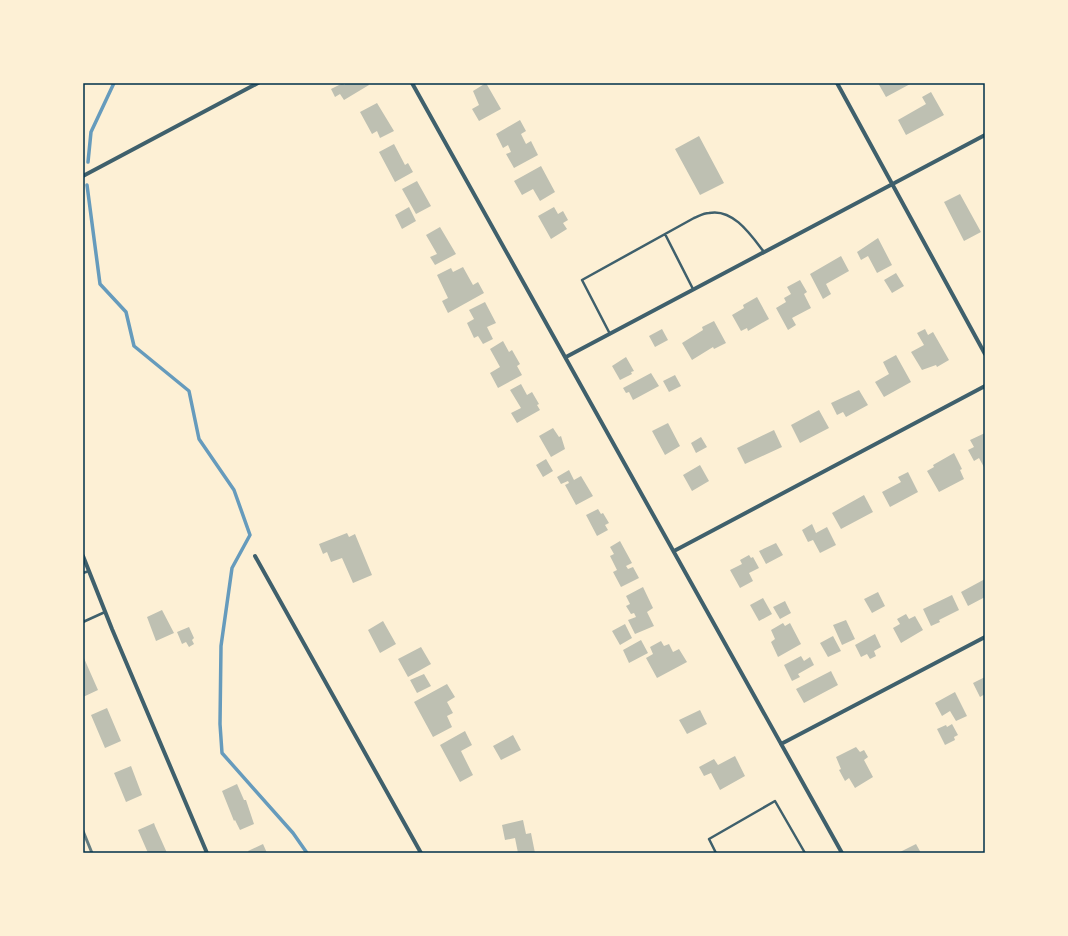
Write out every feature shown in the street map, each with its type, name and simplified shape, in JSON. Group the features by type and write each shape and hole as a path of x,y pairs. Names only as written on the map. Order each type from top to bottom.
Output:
{"street":[{"path":"83,176 258,83"},
{"path":"412,83 674,551 840,852"},
{"path":"837,83 985,354"},
{"path":"566,357 985,135"},
{"path":"674,551 985,386"},
{"path":"83,556 105,612 207,853"},
{"path":"255,556 420,853"},
{"path":"781,744 985,637"}],"lane":[{"path":"610,334 582,280 694,218 710,212 728,215 749,232 764,252"},
{"path":"665,234 694,290"},
{"path":"83,573 89,571"},
{"path":"83,622 105,612"},
{"path":"716,853 709,839 775,801 805,853"}],"building":[{"path":"343,83 344,85 347,83 368,83 369,85 344,100 340,94 335,97 331,89"},
{"path":"486,83 501,109 479,121 472,109 479,105 473,91"},
{"path":"878,83 912,83 886,97"},
{"path":"931,92 944,115 906,135 898,120 926,104 922,97"},
{"path":"377,103 394,131 380,138 377,131 372,134 360,112"},
{"path":"520,120 526,131 521,134 526,144 531,141 538,155 514,168 506,154 511,152 508,145 503,148 496,134"},
{"path":"699,136 724,183 700,195 675,149"},
{"path":"394,144 405,165 408,163 413,172 395,182 379,152"},
{"path":"541,166 555,192 540,201 533,189 522,195 514,181"},
{"path":"417,181 431,206 416,214 402,189"},
{"path":"960,194 981,232 964,241 944,202"},
{"path":"409,207 416,221 402,229 395,215"},
{"path":"554,207 558,214 563,211 568,220 563,223 567,229 551,239 538,216"},
{"path":"440,227 456,254 435,265 430,257 437,254 426,235"},
{"path":"878,238 892,265 877,273 868,256 861,260 857,252"},
{"path":"841,256 849,271 826,284 831,294 823,299 810,274"},
{"path":"463,267 473,285 478,282 484,293 448,313 442,301 448,298 437,275 451,268 453,272"},
{"path":"896,273 904,286 892,293 884,280"},
{"path":"800,280 807,292 804,294 811,308 792,318 796,325 788,330 776,308 786,302 784,298 791,294 787,287"},
{"path":"757,297 769,319 748,331 747,328 741,331 732,315 744,308 743,305"},
{"path":"485,302 496,323 487,327 493,339 483,344 478,336 474,338 467,323 474,319 469,310"},
{"path":"714,321 726,343 714,349 713,347 692,360 682,343 703,330 702,327"},
{"path":"662,329 668,340 655,347 649,336"},
{"path":"925,329 928,335 933,332 949,360 937,367 936,365 922,370 911,352 924,345 917,333"},
{"path":"503,341 509,352 512,350 520,364 517,366 522,375 498,388 490,373 500,367 490,349"},
{"path":"896,355 911,382 884,397 875,382 889,374 883,362"},
{"path":"626,357 634,371 631,372 632,374 620,380 612,366"},
{"path":"651,373 659,386 633,400 629,392 626,393 623,388"},
{"path":"675,375 681,386 669,392 663,381"},
{"path":"521,384 527,395 532,392 539,404 537,405 540,410 517,423 511,413 521,408 510,390"},
{"path":"859,390 868,405 846,417 843,412 837,415 831,403"},
{"path":"819,410 829,428 800,443 791,425"},
{"path":"668,423 680,446 665,455 652,431"},
{"path":"553,428 559,437 561,436 565,449 551,457 539,436"},
{"path":"774,430 782,447 745,464 737,448"},
{"path":"985,433 985,469 979,458 974,461 968,450 974,447 970,440"},
{"path":"701,437 707,447 696,453 691,443"},
{"path":"954,453 962,469 960,470 964,479 939,492 927,471 934,467 933,465"},
{"path":"546,459 553,471 543,477 536,465"},
{"path":"700,465 709,481 692,491 683,475"},
{"path":"569,470 574,480 581,476 593,496 576,505 565,485 569,483 568,481 561,484 557,477"},
{"path":"908,472 918,492 890,507 882,492 901,482 898,477"},
{"path":"864,495 873,512 841,529 832,513"},
{"path":"598,509 601,514 603,513 609,523 605,525 608,530 597,536 586,515"},
{"path":"812,524 816,533 827,527 836,545 820,553 813,540 808,542 802,530"},
{"path":"347,533 349,537 355,534 372,575 353,583 342,558 331,562 327,552 323,554 319,544"},
{"path":"620,541 632,563 626,566 628,569 633,567 639,578 621,587 613,572 617,570 610,556 614,554 610,547"},
{"path":"776,543 783,555 766,564 759,551"},
{"path":"749,555 751,558 753,557 759,568 749,573 753,581 740,588 730,570 742,564 740,560"},
{"path":"985,579 985,597 968,606 961,592"},
{"path":"643,587 653,608 647,612 654,626 635,634 628,620 636,617 634,613 631,614 626,606 630,604 626,596"},
{"path":"878,592 885,606 872,613 864,599"},
{"path":"952,595 959,610 939,620 940,622 931,626 923,609"},
{"path":"763,598 772,614 759,621 750,605"},
{"path":"785,601 791,613 780,619 773,607"},
{"path":"162,610 174,633 156,641 147,617"},
{"path":"906,614 909,619 915,616 923,630 901,643 893,628 900,624 897,619"},
{"path":"846,620 855,639 842,645 833,625"},
{"path":"383,621 396,644 380,653 368,630"},
{"path":"783,623 785,626 790,623 801,644 778,657 771,642 775,639 771,630"},
{"path":"625,624 632,638 620,645 612,631"},
{"path":"189,627 194,638 192,640 194,644 189,647 186,642 182,644 177,632"},
{"path":"875,634 881,647 874,651 876,656 870,659 867,654 861,657 855,645"},
{"path":"833,636 841,651 828,657 820,643"},
{"path":"641,640 648,653 629,663 623,650"},
{"path":"661,641 664,646 669,644 673,652 679,649 687,662 657,678 646,658 653,654 650,647"},
{"path":"421,647 431,664 408,677 398,659"},
{"path":"83,656 98,690 83,697"},
{"path":"801,656 804,661 810,657 814,665 798,674 800,677 792,681 784,665"},
{"path":"831,671 838,685 804,703 796,689"},
{"path":"424,674 431,686 417,693 410,680"},
{"path":"985,677 985,694 980,697 973,683"},
{"path":"447,684 455,697 447,702 453,713 447,716 452,727 433,737 414,702"},
{"path":"955,692 967,716 956,721 950,711 942,716 935,703"},
{"path":"107,708 121,741 105,748 91,715"},
{"path":"700,710 707,724 687,734 679,720"},
{"path":"952,724 958,735 954,737 955,740 945,745 937,729 946,725 947,727"},
{"path":"465,731 472,745 461,751 473,775 460,782 440,745"},
{"path":"513,735 521,750 501,760 493,746"},
{"path":"856,747 860,752 864,750 868,757 864,760 873,777 855,788 849,778 845,781 839,770 841,769 836,757"},
{"path":"735,756 745,776 720,790 711,773 704,776 699,767 714,759 718,765"},
{"path":"131,766 142,795 126,802 114,773"},
{"path":"237,784 244,800 246,800 254,824 240,830 235,820 234,821 222,791"},
{"path":"523,820 526,834 531,833 535,853 518,853 515,838 505,840 502,825"},
{"path":"154,823 167,853 148,853 138,830"},
{"path":"263,844 267,853 249,853 248,851"},
{"path":"916,844 921,853 898,853"}],"waterway":[{"path":"88,162 91,132 114,83"},
{"path":"87,185 100,284 126,312 134,346 189,391 199,439 234,490 250,535 232,568 221,646 220,724 222,753 293,833 307,853"}],"railway":[{"path":"83,831 92,853"}]}
